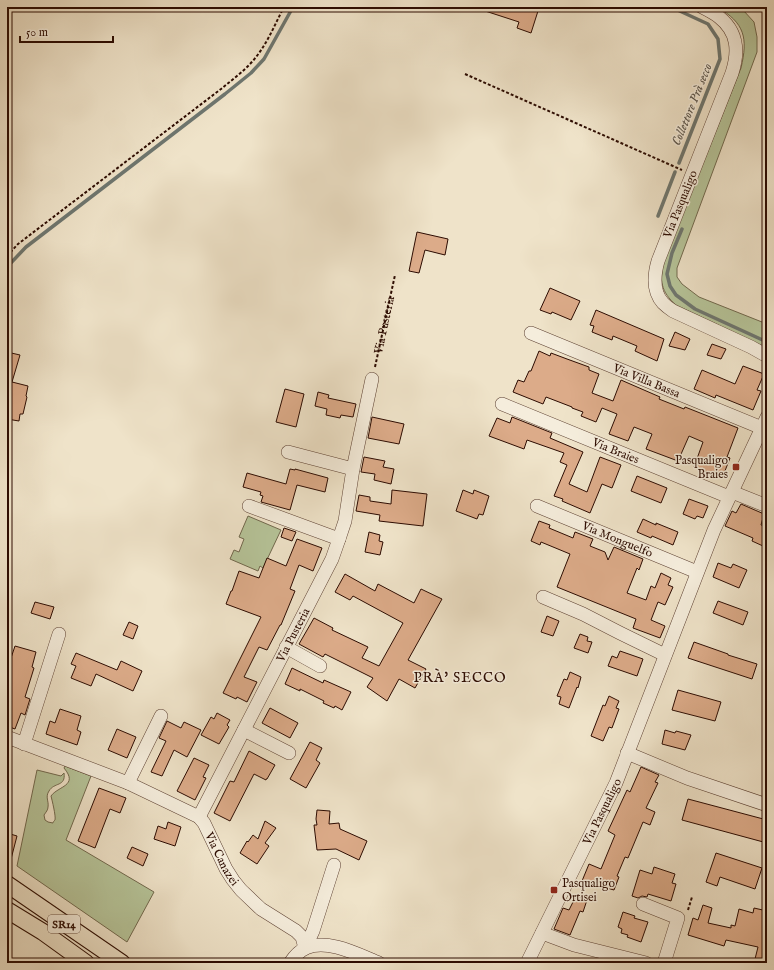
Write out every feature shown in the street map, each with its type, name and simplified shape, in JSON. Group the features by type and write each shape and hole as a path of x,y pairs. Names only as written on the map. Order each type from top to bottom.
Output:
{"main road":[{"name":"SR14","path":"7,884 122,963"},
{"name":"SR14","path":"7,910 42,932 86,963"}],"street":[{"name":"Via Pasqualigo","path":"702,7 718,16 726,23 736,40 736,62 658,261 654,283 657,294 663,303 673,311 751,347 767,356"},
{"name":"Via Villa Bassa","path":"530,333 765,422"},
{"name":"Via Pusteria","path":"199,818 332,559 340,539 352,469 372,379"},
{"name":"Via Braies","path":"502,404 731,494 767,506"},
{"name":"Via Pasqualigo","path":"527,963 616,783 714,530 765,422"},
{"path":"288,452 352,469"},
{"path":"249,506 340,539"},
{"name":"Via Monguelfo","path":"538,506 697,572"},
{"path":"542,597 583,614 665,655"},
{"path":"24,744 59,634"},
{"path":"286,647 320,666"},
{"path":"128,783 161,716"},
{"path":"244,730 290,753"},
{"name":"Via Canazei","path":"7,737 128,783 199,818 204,823 226,869 241,890 262,909 296,931 302,937 305,948"},
{"path":"628,753 687,778 767,804"},
{"path":"305,948 313,931 334,865"},
{"path":"642,904 678,918 664,963"},
{"path":"542,933 574,945 646,963"},
{"path":"290,963 297,954 305,948 315,945 330,945 379,963"}],"path":[{"path":"7,256 18,244 221,89 244,69 256,57 284,7"},
{"path":"465,74 692,174"},
{"name":"Via Pusteria","path":"372,379 395,274"}],"green space":[{"path":"717,7 739,7 754,22 757,37 757,52 677,268 677,277 682,284 699,297 767,324 767,348 676,305 667,295 662,285 662,268 664,261 741,68 744,48 742,32 734,19"},
{"path":"248,516 281,530 263,568 260,566 258,571 230,559 234,550 239,552 244,539 239,537"},
{"path":"65,766 91,776 66,840 154,892 127,942 17,866 37,770 61,776 64,773 63,780 51,788 47,795 48,808 44,815 45,820 53,823 55,818 51,796 68,782 69,779 64,768"}],"building":[{"path":"479,7 535,7 534,10 538,11 531,33 517,28 519,22 479,9"},
{"path":"417,232 448,239 445,255 425,250 419,273 409,271"},
{"path":"550,288 580,301 571,320 552,312 551,314 540,310"},
{"path":"596,310 664,339 657,361 635,351 637,346 613,336 612,340 592,332 594,326 590,325"},
{"path":"675,332 690,339 685,350 669,346"},
{"path":"712,344 726,349 721,359 707,355"},
{"path":"539,351 550,356 551,353 589,367 589,370 599,374 592,393 613,401 621,380 660,397 659,399 684,409 685,407 738,428 727,457 730,458 723,476 715,473 714,475 694,467 703,442 689,436 678,461 646,449 652,434 634,427 628,441 609,434 617,414 602,408 596,422 581,416 583,412 546,397 543,404 513,392 518,380 524,382 529,371 531,371"},
{"path":"7,352 20,355 12,382 28,386 23,414 20,414 19,421 7,419"},
{"path":"743,366 764,374 757,390 761,391 753,410 716,395 715,398 694,389 702,370 735,384"},
{"path":"285,389 304,394 296,427 276,422"},
{"path":"318,392 329,395 328,398 356,404 353,417 341,415 340,418 326,415 327,409 315,406"},
{"path":"372,417 404,424 399,444 368,438"},
{"path":"512,417 552,433 550,438 583,452 569,484 587,492 600,457 621,465 612,488 602,484 590,513 554,496 567,465 560,462 564,453 527,440 524,449 489,436 497,418 510,423"},
{"path":"364,457 385,461 383,467 394,469 391,484 374,480 375,474 361,472"},
{"path":"290,469 328,478 325,492 297,485 290,510 261,502 263,496 260,495 261,492 243,487 247,473 286,484"},
{"path":"637,476 667,488 661,503 631,491"},
{"path":"392,490 427,494 423,526 379,521 380,515 356,511 359,495 370,497 370,501 391,504"},
{"path":"463,490 473,494 474,490 489,496 483,515 479,514 477,519 456,511"},
{"path":"689,499 708,506 703,518 697,516 695,519 683,514"},
{"path":"741,504 764,514 761,525 767,527 767,537 763,546 752,541 753,538 725,526 732,511 736,513"},
{"path":"643,519 678,532 673,545 652,536 651,538 637,532"},
{"path":"539,521 550,525 549,528 573,538 575,532 593,539 590,546 605,552 608,560 614,547 643,559 639,570 637,568 627,593 646,600 651,586 655,588 661,573 671,578 668,585 673,587 665,605 658,602 651,620 665,626 660,638 633,628 636,619 557,587 570,554 541,542 540,545 531,541"},
{"path":"284,528 296,532 292,541 281,537"},
{"path":"369,532 380,535 379,541 383,542 380,555 365,552"},
{"path":"297,539 322,548 313,571 299,565 290,589 295,591 281,625 267,650 259,647 244,677 257,682 247,702 237,697 236,699 223,693 261,617 226,604 239,571 259,578 267,558 286,566"},
{"path":"718,563 731,568 733,564 747,570 739,588 713,577"},
{"path":"345,574 375,591 378,584 414,603 421,589 442,599 408,660 426,669 415,688 399,679 387,701 367,687 373,678 325,654 323,657 299,644 314,618 333,628 332,630 368,647 362,658 379,666 403,623 353,596 350,600 335,592"},
{"path":"718,601 748,612 743,625 713,613"},
{"path":"35,602 54,607 50,619 31,613"},
{"path":"547,616 559,621 553,636 541,632"},
{"path":"129,622 138,626 133,639 123,635"},
{"path":"580,634 588,637 587,641 592,642 588,653 574,648"},
{"path":"694,642 757,664 752,679 688,658"},
{"path":"15,646 36,652 32,667 34,668 25,697 30,699 25,715 21,713 15,729 7,726 7,678 11,665 9,664"},
{"path":"620,651 643,659 637,676 608,666 612,656 617,658"},
{"path":"76,653 117,670 121,661 142,671 133,691 96,674 91,686 71,678 76,666 71,664"},
{"path":"292,668 323,683 324,680 351,692 342,710 335,706 334,708 323,703 324,701 300,689 300,691 285,684"},
{"path":"570,672 581,677 569,708 559,704 561,697 557,696 564,679 567,680"},
{"path":"678,690 721,702 715,721 672,710"},
{"path":"609,696 619,701 616,708 619,709 612,728 609,727 603,741 591,736 603,705 605,706"},
{"path":"270,708 298,723 290,738 262,723"},
{"path":"60,709 81,716 77,730 81,732 77,745 46,734 50,721 55,723"},
{"path":"217,713 230,720 227,725 229,727 219,744 201,735 211,717 214,719"},
{"path":"167,721 181,728 184,722 201,730 187,757 174,750 162,776 151,772 166,741 159,738"},
{"path":"117,729 136,737 127,758 108,750"},
{"path":"665,730 691,735 685,750 662,744"},
{"path":"310,742 322,748 316,760 320,763 306,788 290,779"},
{"path":"249,751 275,765 266,780 254,774 230,821 214,813 230,781 234,782"},
{"path":"194,758 209,765 203,777 206,778 195,800 177,791"},
{"path":"641,767 659,775 655,782 658,783 646,808 655,812 650,825 643,822 628,858 625,857 617,876 619,877 614,890 582,881 589,864 601,869 615,835 608,831 627,790 630,792"},
{"path":"99,788 126,798 120,813 110,809 95,848 78,841"},
{"path":"688,799 767,820 767,843 682,820"},
{"path":"317,810 330,811 329,824 339,823 340,829 367,841 359,860 336,849 317,850 314,825 317,825"},
{"path":"265,821 276,828 265,843 269,846 257,864 240,853 247,841 248,842 253,835 258,839"},
{"path":"168,822 181,827 175,846 154,839 158,826 166,829"},
{"path":"7,833 17,836 10,863 7,863"},
{"path":"132,847 148,854 143,866 127,858"},
{"path":"716,853 762,868 755,889 720,877 717,886 706,882"},
{"path":"654,867 675,874 672,883 676,884 671,901 648,894 647,897 642,896 638,898 632,896 640,870 652,874"},
{"path":"576,896 587,900 583,912 580,911 570,935 554,929 563,908 569,910"},
{"path":"703,905 712,908 708,923 731,928 731,925 735,926 739,909 753,913 754,908 767,911 766,961 755,959 758,947 726,940 724,946 688,935 693,918 698,920"},
{"path":"623,912 635,916 634,918 648,922 641,942 621,933 622,929 618,927"}],"waterway":[{"path":"7,267 26,247 251,73 264,59 293,7"},
{"name":"Collettore Prà secco","path":"671,7 708,24 718,39 720,59 679,163"},
{"name":"Collettore Prà secco","path":"658,216 675,172"},
{"name":"Collettore Prà secco","path":"682,229 672,253 667,274 670,286 676,295 695,309 767,342"}],"railway":[{"path":"7,12 13,7"}],"place":[{"name":"Pasqualigo Braies","path":"736,467"},
{"name":"Pasqualigo Ortisei","path":"554,890"}],"district":[{"name":"PRÀ' SECCO","path":"460,677"}]}
